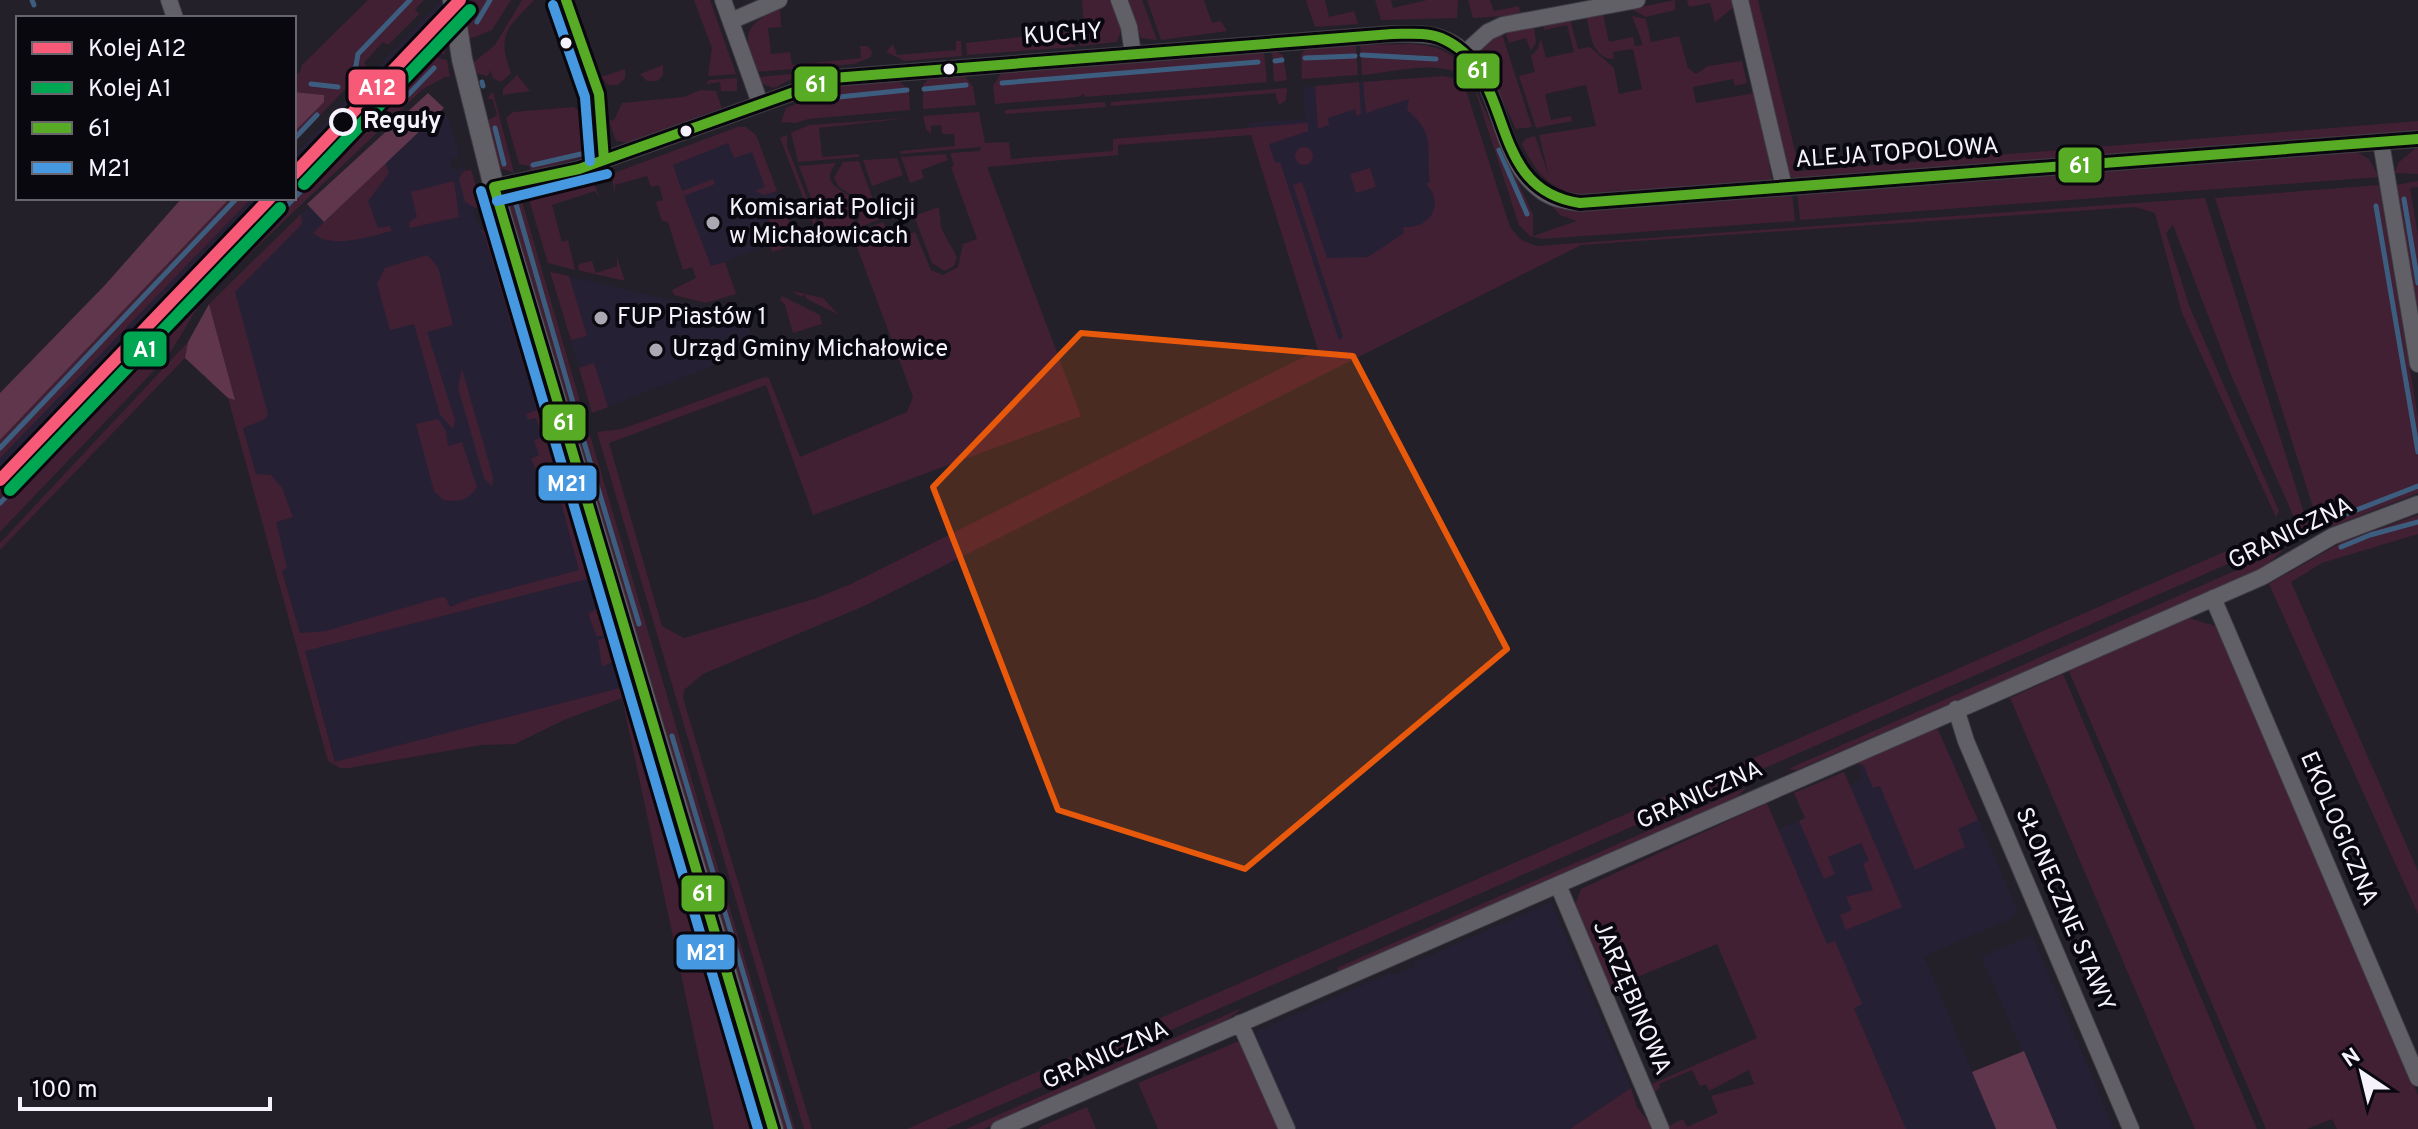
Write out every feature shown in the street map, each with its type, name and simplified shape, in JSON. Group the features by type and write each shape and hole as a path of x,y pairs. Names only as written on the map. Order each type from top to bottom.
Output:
{"street":[{"path":"723,0 760,103"},
{"path":"731,21 779,0"},
{"path":"1119,0 1129,27 1133,54"},
{"path":"1465,53 1488,32 1503,25 1637,0"},
{"path":"1740,0 1784,187"},
{"path":"453,4 473,110 494,187 773,1129"},
{"name":"KUCHY","path":"494,187 579,169 833,78 1401,34 1437,37 1465,53"},
{"name":"ALEJA TOPOLOWA","path":"1465,53 1482,78 1524,173 1539,189 1555,198 1580,203 2418,139"},
{"path":"2381,142 2418,364"},
{"name":"GRANICZNA","path":"999,1129 2262,577 2333,536 2418,504"},
{"name":"EKOLOGICZNA","path":"2213,598 2418,1078"},
{"name":"SŁONECZNE STAWY","path":"1956,709 1966,741 2131,1129"},
{"name":"JARZĘBINOWA","path":"1558,885 1661,1129"},
{"path":"1240,1023 1287,1129"}],"highlighted area":[{"path":"1081,333 1353,356 1507,649 1245,869 1058,810 933,487"}],"shaded area":[{"path":"368,0 424,0 415,9 419,14 388,45 383,42 364,63 367,67 296,140 296,130 324,101 324,95 296,92 296,74 300,73 302,65"},
{"path":"441,0 472,0 441,26 296,178 296,153"},
{"path":"472,0 511,0 492,30 467,40 463,10"},
{"path":"522,0 534,0 507,32 505,49 511,73 501,82 493,78 490,70 488,76 474,73 474,62 495,45"},
{"path":"694,0 710,0 736,74 708,76 712,48"},
{"path":"1082,0 1112,0 1122,28 1117,42 1080,46 1078,30 1084,29"},
{"path":"1125,0 1142,0 1157,40 1141,38"},
{"path":"1147,0 1204,0 1212,23 1221,21 1227,31 1161,40"},
{"path":"1306,0 1325,0 1329,17 1354,11 1358,24 1315,27"},
{"path":"1375,0 1391,0 1393,8 1427,0 1458,0 1457,18 1381,20"},
{"path":"1468,0 1490,0 1494,11 1519,6 1520,15 1473,18"},
{"path":"1675,0 1675,10 1646,17 1631,9"},
{"path":"1687,0 1732,0 1734,7 1715,22 1710,3 1689,7"},
{"path":"1747,0 1758,0 1800,171 2418,121 2418,133 1798,179 1788,175"},
{"path":"780,8 781,27 768,28 771,54 790,52 792,65 861,58 860,46 867,46 872,51 871,57 854,64 755,72 749,32 759,20"},
{"path":"1586,14 1603,14 1609,42 1633,37 1635,46 1643,45 1632,16 1646,19 1651,42 1679,36 1688,68 1696,74 1708,66 1742,61 1747,83 1735,86 1733,79 1693,87 1696,103 1756,93 1772,180 1583,196 1562,190 1545,179 1522,144 1525,139 1535,136 1549,176 1539,135 1596,126 1586,85 1545,94 1551,120 1571,116 1572,121 1536,128 1519,76 1535,72 1531,56 1541,39 1546,58 1574,52 1567,25 1544,30 1543,24 1570,19 1578,49 1590,47 1614,68 1619,94 1642,89 1633,49 1613,52 1614,59 1600,54 1593,43"},
{"path":"1534,25 1536,42 1531,51 1526,38 1509,43 1505,31"},
{"path":"442,27 445,55 423,48 408,61"},
{"path":"1074,31 1075,47 967,55 966,43"},
{"path":"1501,31 1532,127 1516,129 1481,56 1482,46"},
{"path":"956,41 961,41 962,56 905,61 886,52 893,44 897,55 956,50"},
{"path":"1411,44 1444,51 1468,73 1533,215 1533,236 1577,221 1560,215 1549,203 1586,211 1792,192 1795,221 1542,239 1530,236 1519,225 1474,87 1465,77 1438,68 1362,75 1360,45"},
{"path":"1356,45 1358,75 1302,79 1301,55 1306,48"},
{"path":"1272,50 1283,55 1287,80 1274,82"},
{"path":"1264,51 1267,82 1085,97 1084,94 995,104 993,86 1001,73"},
{"path":"424,54 447,60 450,77 423,89 204,297 168,356 0,532 0,487 269,205 276,211 286,200 296,200 296,190 351,132 356,135 376,114 376,106 414,67 418,70 427,60"},
{"path":"663,65 663,75 657,81 647,81 640,74"},
{"path":"625,69 625,78 618,85 608,85 601,77"},
{"path":"803,73 774,88 761,83 757,77"},
{"path":"517,75 530,91 503,95 503,89"},
{"path":"964,75 973,87 976,105 923,109 923,85 927,80"},
{"path":"1438,76 1465,88 1510,227 1495,262 1318,350 1247,123 1305,119 1303,87"},
{"path":"1443,76 1458,79 1465,87 1510,227 1520,239 1536,246 2205,198 2308,526 2300,531 2232,377 2173,225 2166,233 2190,308 2279,511 2276,517 2182,313 2155,213 2135,207 1581,245 864,606 703,674 684,690 683,698 812,1129 804,1129 597,432 622,429 765,377 769,378 800,457 907,412 913,397 852,234 883,222 891,241 915,232 931,270 943,275 958,267 963,244 977,239 951,167 954,165 950,153 980,151 981,147 901,154 900,151 955,146 954,134 942,134 941,125 931,126 931,134 926,129 923,116 979,112 985,143 1009,142 1011,159 1113,151 1113,139 1308,123 1308,131 1269,144 1275,163 1280,162 1339,340 1343,337 1293,185 1302,182 1327,258 1368,257 1404,233 1403,227 1412,227 1427,220 1434,207 1432,192 1426,184 1430,182 1427,136 1417,119 1407,110 1409,99 1366,113 1363,82","holes":["1251,135 1318,350 851,584 814,599 684,638 662,626 609,443 766,385 813,515 1081,416 987,167 1118,155 1118,145"]},
{"path":"737,78 737,91 721,91 720,82 706,84 709,80"},
{"path":"898,80 909,90 910,110 781,122 786,108 801,102 799,97 829,87"},
{"path":"1359,82 1361,114 1357,116 1355,109 1328,118 1329,125 1318,129 1315,86"},
{"path":"1287,88 1286,100 1279,105 1275,93 1111,106 1111,102"},
{"path":"700,90 716,91 722,108 628,143 616,141 609,121 614,120 622,103 684,97"},
{"path":"296,92 324,95 324,102 296,130"},
{"path":"493,92 514,173 500,168 486,122 497,115 493,100 487,98"},
{"path":"428,93 444,108 324,222 307,204"},
{"path":"1105,102 1106,107 1005,114 1005,110"},
{"path":"574,107 595,122 597,141 592,155 531,171 529,166 519,164 506,118 513,112"},
{"path":"444,108 442,114 449,117 458,150 458,157 450,160 453,170 465,167 476,208 473,213 484,234 559,483 559,498 563,499 620,688 336,763 209,304 309,206 325,221"},
{"path":"910,118 819,128 822,157 859,154 859,157 798,162 791,133 809,125"},
{"path":"738,127 746,127 756,135 777,191 764,195 755,191 765,187 752,152 734,158 728,143 673,165 682,191 713,179 715,184 684,196 711,266 725,262 736,294 706,303 674,295 672,290 696,278 692,267 683,270 668,222 662,221 656,202 663,200 659,185 651,187 647,176 615,185 615,194 611,174"},
{"path":"728,133 763,155 788,221 760,232 765,246 725,261 729,272 705,281 659,157"},
{"path":"787,135 787,146 817,224 818,237 780,138"},
{"path":"2418,146 2418,174 2395,173 2398,163"},
{"path":"1304,147 1313,156 1304,165 1295,156"},
{"path":"2353,150 2369,159 2379,177 1800,220 1797,192"},
{"path":"946,154 948,160 921,170 924,178 910,183 901,157"},
{"path":"897,158 903,175 872,186 863,160"},
{"path":"859,161 880,219 855,229 860,217 858,199 839,187 834,178 843,162"},
{"path":"385,162 389,173 368,201 378,228 390,226 392,231 341,241 330,241 313,233"},
{"path":"836,163 831,181 854,199 857,211 850,230 826,238 799,166"},
{"path":"1370,168 1376,187 1356,193 1350,174"},
{"path":"471,170 478,192 488,203 478,209 465,202 459,178 464,171"},
{"path":"454,181 459,217 410,228 409,222 417,217 411,192"},
{"path":"593,181 600,198 595,191 552,205 562,242 568,240 575,270 548,263 529,200 532,195"},
{"path":"2418,181 2418,187 2410,188 2418,235 2418,313 2396,185"},
{"path":"2379,185 2418,417 2418,493 2331,527 2327,520 2317,520 2215,198"},
{"path":"519,191 586,422 572,421 508,207"},
{"path":"180,200 228,200 0,440 0,393 105,285"},
{"path":"228,200 250,200 0,458 0,440"},
{"path":"250,200 274,200 0,487 0,458"},
{"path":"784,207 797,244 772,252 763,228 771,225 767,213"},
{"path":"939,207 941,228 957,257 954,266 945,271 932,263 914,216"},
{"path":"301,214 302,224 235,292 268,414 265,419 243,428 256,474 271,475 282,488 293,517 276,522 287,568 282,571 300,633 326,631 441,597 446,598 450,607 579,570 560,498 575,498 586,535 577,543 581,555 591,555 599,583 591,588 587,579 305,651 335,762 620,688 633,689 764,1129 714,1129 622,698 564,720 515,744 481,745 349,768 340,768 328,761 228,398 235,400 209,304"},
{"path":"479,230 495,234 569,479 557,487 542,483 531,459 539,455 534,440 542,437 536,418 528,420 526,414 537,410 484,234"},
{"path":"427,255 438,267 453,325 427,332 455,420 453,429 440,415 414,324 390,330 377,284 385,268"},
{"path":"617,257 625,281 578,270 579,264 592,261 596,273 617,266"},
{"path":"550,272 745,317 757,349 592,413"},
{"path":"550,272 569,276 587,336 571,340"},
{"path":"792,291 823,298 839,315 807,299 804,294 802,297"},
{"path":"782,296 820,315 822,324 793,333 785,305 780,300"},
{"path":"209,304 235,400 228,398 185,358 188,342"},
{"path":"188,342 185,358 0,550 0,543"},
{"path":"594,363 608,407 592,413 579,368"},
{"path":"462,369 493,477 492,486 484,478 458,388"},
{"path":"438,419 446,431 448,446 462,442 477,487 463,500 443,500 434,491 416,424"},
{"path":"590,435 795,1129 784,1129 580,447"},
{"path":"2418,515 2418,534 2322,563 2291,582 2418,871 2418,914 2269,584 2344,541"},
{"path":"2281,527 2282,540 946,1129 907,1129"},
{"path":"2284,549 2265,567 1797,770 1788,769"},
{"path":"595,600 605,600 614,632 597,637 588,614 597,608"},
{"path":"2188,618 2216,626 2418,1095 2418,1129 2337,1129 2332,1119 2307,1129 2266,1129 2068,669"},
{"path":"615,635 620,658 602,667 598,640"},
{"path":"2063,674 2257,1129 2195,1129 2010,698"},
{"path":"1937,728 1978,820 1958,829 1965,847 1915,870 1880,786 1873,788 1863,764 1859,765 1862,758"},
{"path":"1939,729 2017,909 2013,918 1924,956 1996,1129 1906,1129 1778,830 1805,818 1794,793 1844,772 1850,784 1861,780 1859,765"},
{"path":"1844,772 1902,907 1846,930 1840,915 1852,910 1846,897 1873,890 1863,864 1869,860 1861,843 1828,857 1835,874 1824,879 1799,821 1805,818 1794,793"},
{"path":"1747,787 1737,797 1339,973 1337,968"},
{"path":"1767,803 1827,944 1835,941 1862,1004 1854,1008 1906,1129 1670,1129 1669,1126 1683,1119 1687,1127 1718,1113 1711,1096 1754,1084 1749,1070 1709,1091 1706,1084 1700,1086 1692,1070 1659,1084 1655,1092 1652,1084 1757,1038 1717,944 1611,988 1575,905 1581,889"},
{"path":"1551,902 1631,1088 1570,1129 1294,1129 1253,1035 1255,1032 1390,973 1396,974 1414,967 1415,962"},
{"path":"2032,935 2114,1129 2057,1129 1981,957"},
{"path":"1242,1008 1222,1024 984,1129 966,1129"},
{"path":"1242,1040 1281,1129 1158,1129 1138,1083"},
{"path":"2024,1051 2057,1129 1996,1129 1972,1072"},
{"path":"1631,1088 1637,1107 1654,1129 1570,1129"},
{"path":"1087,1107 1096,1129 1038,1129 1042,1126"}],"waterway":[{"path":"32,0 34,5"},
{"path":"355,71 358,54 410,0"},
{"path":"477,22 490,0"},
{"path":"1362,55 1436,59"},
{"path":"1305,58 1355,56"},
{"path":"1275,61 1282,60"},
{"path":"1002,83 1258,62"},
{"path":"389,103 405,98 434,68"},
{"path":"482,82 483,86"},
{"path":"311,84 338,87"},
{"path":"924,89 966,85"},
{"path":"819,99 907,90"},
{"path":"296,137 317,115"},
{"path":"495,128 504,164"},
{"path":"1499,150 1527,214"},
{"path":"533,165 581,154"},
{"path":"296,196 301,191"},
{"path":"2404,199 2418,283"},
{"path":"0,448 235,200"},
{"path":"0,503 292,200"},
{"path":"516,204 578,420"},
{"path":"2376,206 2418,452"},
{"path":"584,442 639,624"},
{"path":"2336,518 2418,486"},
{"path":"2341,547 2370,535 2418,522"},
{"path":"672,736 790,1129"}],"rail line":[{"name":"A12","path":"296,172 460,0"},
{"name":"A1","path":"304,184 470,10"},
{"name":"A12","path":"0,480 268,200"},
{"name":"A1","path":"10,490 280,208"}],"transit line":[{"name":"61","path":"566,0 599,94 604,160"},
{"name":"M21","path":"553,5 585,97 590,161"},
{"name":"61","path":"494,187 579,169 833,78 1392,34 1435,36 1465,54 1482,76 1514,153 1528,176 1549,193 1580,203 2418,139"},
{"name":"M21","path":"497,201 607,174"},
{"name":"61","path":"494,187 773,1129"},
{"name":"M21","path":"481,191 758,1129"}],"place":[{"name":"Reguły","path":"343,122"},
{"name":"Komisariat Policji w Michałowicach","path":"713,223"},
{"name":"FUP Piastów 1","path":"601,318"},
{"name":"Urząd Gminy Michałowice","path":"656,350"}]}
